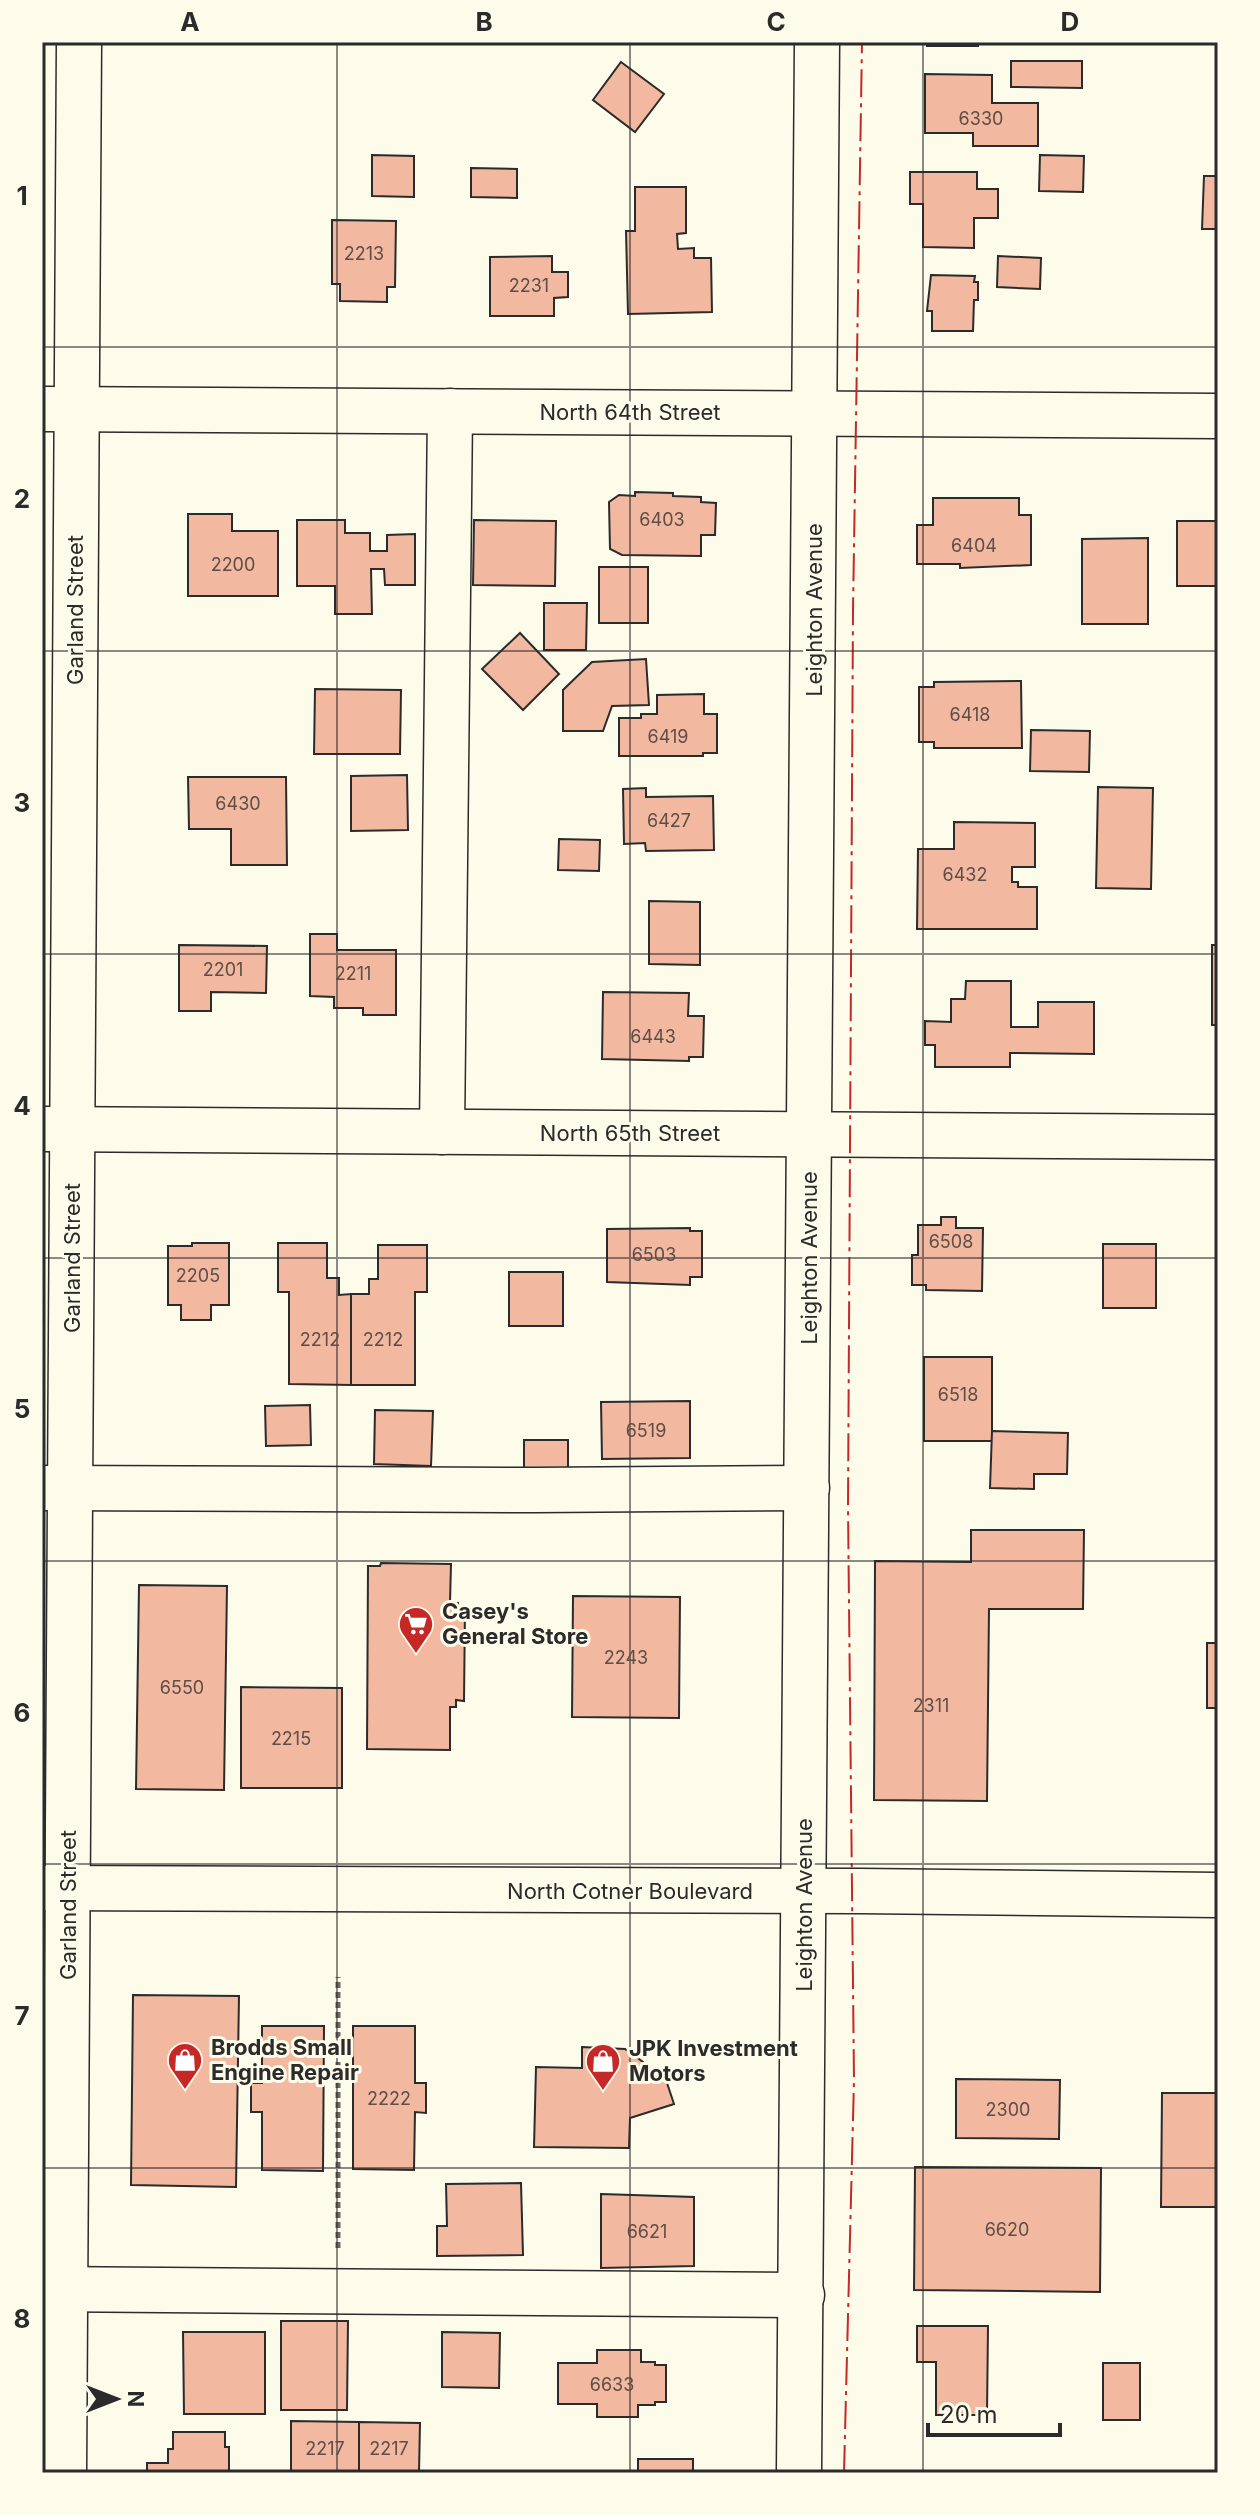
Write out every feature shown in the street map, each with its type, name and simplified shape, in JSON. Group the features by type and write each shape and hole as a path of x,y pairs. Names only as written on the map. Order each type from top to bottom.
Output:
{"street":[{"name":"Garland Street","path":"64,2473 54,2288 59,409 79,42"},
{"name":"Leighton Avenue","path":"799,2473 817,42"},
{"name":"North 64th Street","path":"59,409 1218,416"},
{"path":"442,1132 450,411"},
{"name":"North 65th Street","path":"58,1129 1218,1137"},
{"path":"56,1488 807,1488"},
{"name":"North Cotner Boulevard","path":"55,1888 1218,1895"},
{"path":"54,2288 802,2295"}],"path":[{"path":"337,2290 338,1977"}],"building":[{"path":"927,42 978,42 978,46 927,46"},
{"path":"1011,61 1082,61 1082,88 1011,87"},
{"path":"621,62 664,94 635,132 593,100"},
{"path":"925,74 992,75 992,103 1038,103 1038,146 973,146 973,133 925,133"},
{"path":"372,155 414,156 414,197 372,196"},
{"path":"1040,155 1084,156 1083,192 1039,191"},
{"path":"471,168 517,169 517,198 471,197"},
{"path":"910,172 977,172 977,189 998,189 998,218 974,218 974,248 923,247 923,204 910,204"},
{"path":"1204,176 1218,176 1218,229 1202,229"},
{"path":"635,187 686,187 686,233 677,234 678,249 694,248 694,258 711,258 712,312 628,314 626,231 635,231"},
{"path":"332,220 396,221 395,287 387,287 387,302 340,301 340,284 332,284"},
{"path":"552,256 552,272 568,272 568,297 554,298 554,316 490,316 490,257"},
{"path":"998,256 1041,258 1040,289 997,287"},
{"path":"931,275 975,276 978,300 974,300 973,331 932,331 932,311 927,311"},
{"path":"635,492 673,493 673,496 701,497 701,502 716,503 715,535 701,535 701,556 622,555 610,549 609,502 619,495 635,496"},
{"path":"933,498 1019,498 1019,515 1031,515 1031,565 960,568 960,564 917,564 917,525 933,525"},
{"path":"188,514 232,514 232,531 278,531 278,596 188,596"},
{"path":"297,520 345,520 345,533 370,533 370,551 387,551 387,535 415,534 415,585 385,585 384,569 371,569 372,614 335,614 335,586 297,586"},
{"path":"474,520 556,521 555,586 473,585"},
{"path":"1177,521 1218,521 1218,586 1177,586"},
{"path":"1148,538 1148,624 1082,624 1082,539"},
{"path":"599,567 648,567 648,623 599,623"},
{"path":"544,603 587,603 586,650 544,650"},
{"path":"520,633 559,674 523,710 482,669"},
{"path":"646,659 649,705 612,706 603,731 563,731 563,690 592,662"},
{"path":"1021,681 1022,748 934,748 934,742 919,742 919,687 934,687 934,682"},
{"path":"315,689 401,690 400,754 314,754"},
{"path":"704,694 704,714 717,714 717,753 703,753 703,756 619,756 619,718 657,714 657,695"},
{"path":"1031,730 1090,731 1089,772 1030,771"},
{"path":"407,775 408,830 351,831 351,776"},
{"path":"188,777 286,777 287,865 231,865 231,829 189,829"},
{"path":"1098,787 1153,788 1151,889 1096,888"},
{"path":"646,788 646,797 713,796 714,850 646,851 645,843 624,844 623,789"},
{"path":"954,822 1035,823 1035,867 1012,867 1012,882 1018,882 1018,887 1037,887 1037,929 917,929 918,849 954,849"},
{"path":"559,839 600,840 599,871 558,870"},
{"path":"649,901 700,902 700,965 649,964"},
{"path":"310,934 337,934 337,950 396,950 396,1015 363,1015 363,1008 334,1008 334,997 310,996"},
{"path":"179,945 267,946 266,993 211,992 211,1011 179,1011"},
{"path":"1212,945 1218,945 1218,1025 1212,1025"},
{"path":"966,981 1011,981 1011,1027 1038,1027 1038,1002 1094,1002 1094,1054 1010,1053 1010,1067 935,1067 935,1045 925,1045 925,1021 951,1022 951,999 965,999"},
{"path":"603,992 689,993 688,1016 704,1016 703,1057 689,1057 689,1061 602,1059"},
{"path":"941,1217 956,1217 956,1228 983,1228 982,1291 926,1290 926,1285 912,1285 912,1255 918,1255 918,1225 941,1225"},
{"path":"690,1228 690,1231 702,1231 702,1277 690,1277 690,1285 607,1282 607,1229"},
{"path":"192,1243 229,1243 229,1305 211,1305 211,1320 181,1320 181,1305 168,1305 168,1246 192,1246"},
{"path":"278,1243 327,1243 327,1278 339,1278 339,1295 351,1294 351,1385 289,1384 289,1292 278,1292"},
{"path":"1103,1244 1156,1244 1156,1308 1103,1308"},
{"path":"378,1245 427,1245 427,1292 415,1292 415,1385 351,1385 351,1294 369,1294 369,1279 378,1279"},
{"path":"509,1272 563,1272 563,1326 509,1326"},
{"path":"924,1357 992,1357 992,1441 924,1441"},
{"path":"690,1401 690,1458 602,1459 601,1402"},
{"path":"310,1405 311,1445 266,1446 265,1406"},
{"path":"375,1410 433,1411 431,1466 374,1464"},
{"path":"992,1431 1068,1433 1067,1474 1034,1474 1034,1489 990,1488"},
{"path":"524,1440 568,1440 568,1469 524,1469"},
{"path":"971,1530 1084,1530 1083,1609 989,1609 987,1801 874,1800 875,1561 971,1562"},
{"name":"Casey's General Store","path":"381,1563 451,1564 450,1603 458,1603 458,1609 465,1609 464,1701 456,1700 456,1707 450,1707 450,1750 367,1749 368,1566 380,1566"},
{"path":"139,1585 227,1586 224,1790 136,1789"},
{"path":"573,1596 680,1597 679,1718 572,1717"},
{"path":"1207,1643 1218,1643 1218,1708 1207,1708"},
{"path":"241,1687 342,1688 342,1788 241,1788"},
{"name":"Brodds Small Engine Repair","path":"133,1995 239,1996 236,2187 131,2185"},
{"path":"262,2026 324,2026 323,2171 262,2170 262,2112 251,2112 251,2083 262,2083"},
{"path":"353,2026 415,2026 415,2083 426,2083 426,2113 415,2112 414,2170 353,2169"},
{"name":"JPK Investment Motors","path":"582,2047 625,2049 643,2062 654,2080 665,2077 674,2104 630,2118 629,2148 534,2147 536,2067 582,2068"},
{"path":"956,2079 1060,2080 1059,2139 956,2138"},
{"path":"1162,2093 1218,2093 1218,2207 1161,2207"},
{"path":"915,2167 1101,2168 1100,2292 914,2290"},
{"path":"521,2183 523,2255 437,2256 437,2226 447,2226 446,2184"},
{"path":"601,2194 694,2197 694,2266 601,2268"},
{"path":"281,2321 348,2321 347,2410 281,2410"},
{"path":"917,2326 988,2326 987,2415 936,2415 936,2362 917,2362"},
{"path":"183,2332 265,2332 265,2414 184,2414"},
{"path":"442,2332 500,2333 499,2388 442,2387"},
{"path":"597,2350 641,2350 641,2362 666,2365 666,2402 638,2405 638,2417 597,2417 597,2404 558,2404 558,2363 597,2363"},
{"path":"1103,2363 1140,2363 1140,2420 1103,2420"},
{"path":"291,2421 359,2422 359,2473 291,2473"},
{"path":"359,2422 420,2423 419,2473 359,2473"},
{"path":"173,2432 225,2432 225,2447 229,2447 229,2473 147,2473 147,2463 168,2463 168,2449 173,2449"},
{"path":"638,2459 693,2459 693,2473 638,2473"}],"power":[{"path":"844,2473 854,2080 848,1507 853,610 862,42"}],"place":[{"name":"Casey's General Store","path":"416,1655"},
{"name":"Brodds Small Engine Repair","path":"185,2091"},
{"name":"JPK Investment Motors","path":"603,2092"}]}
